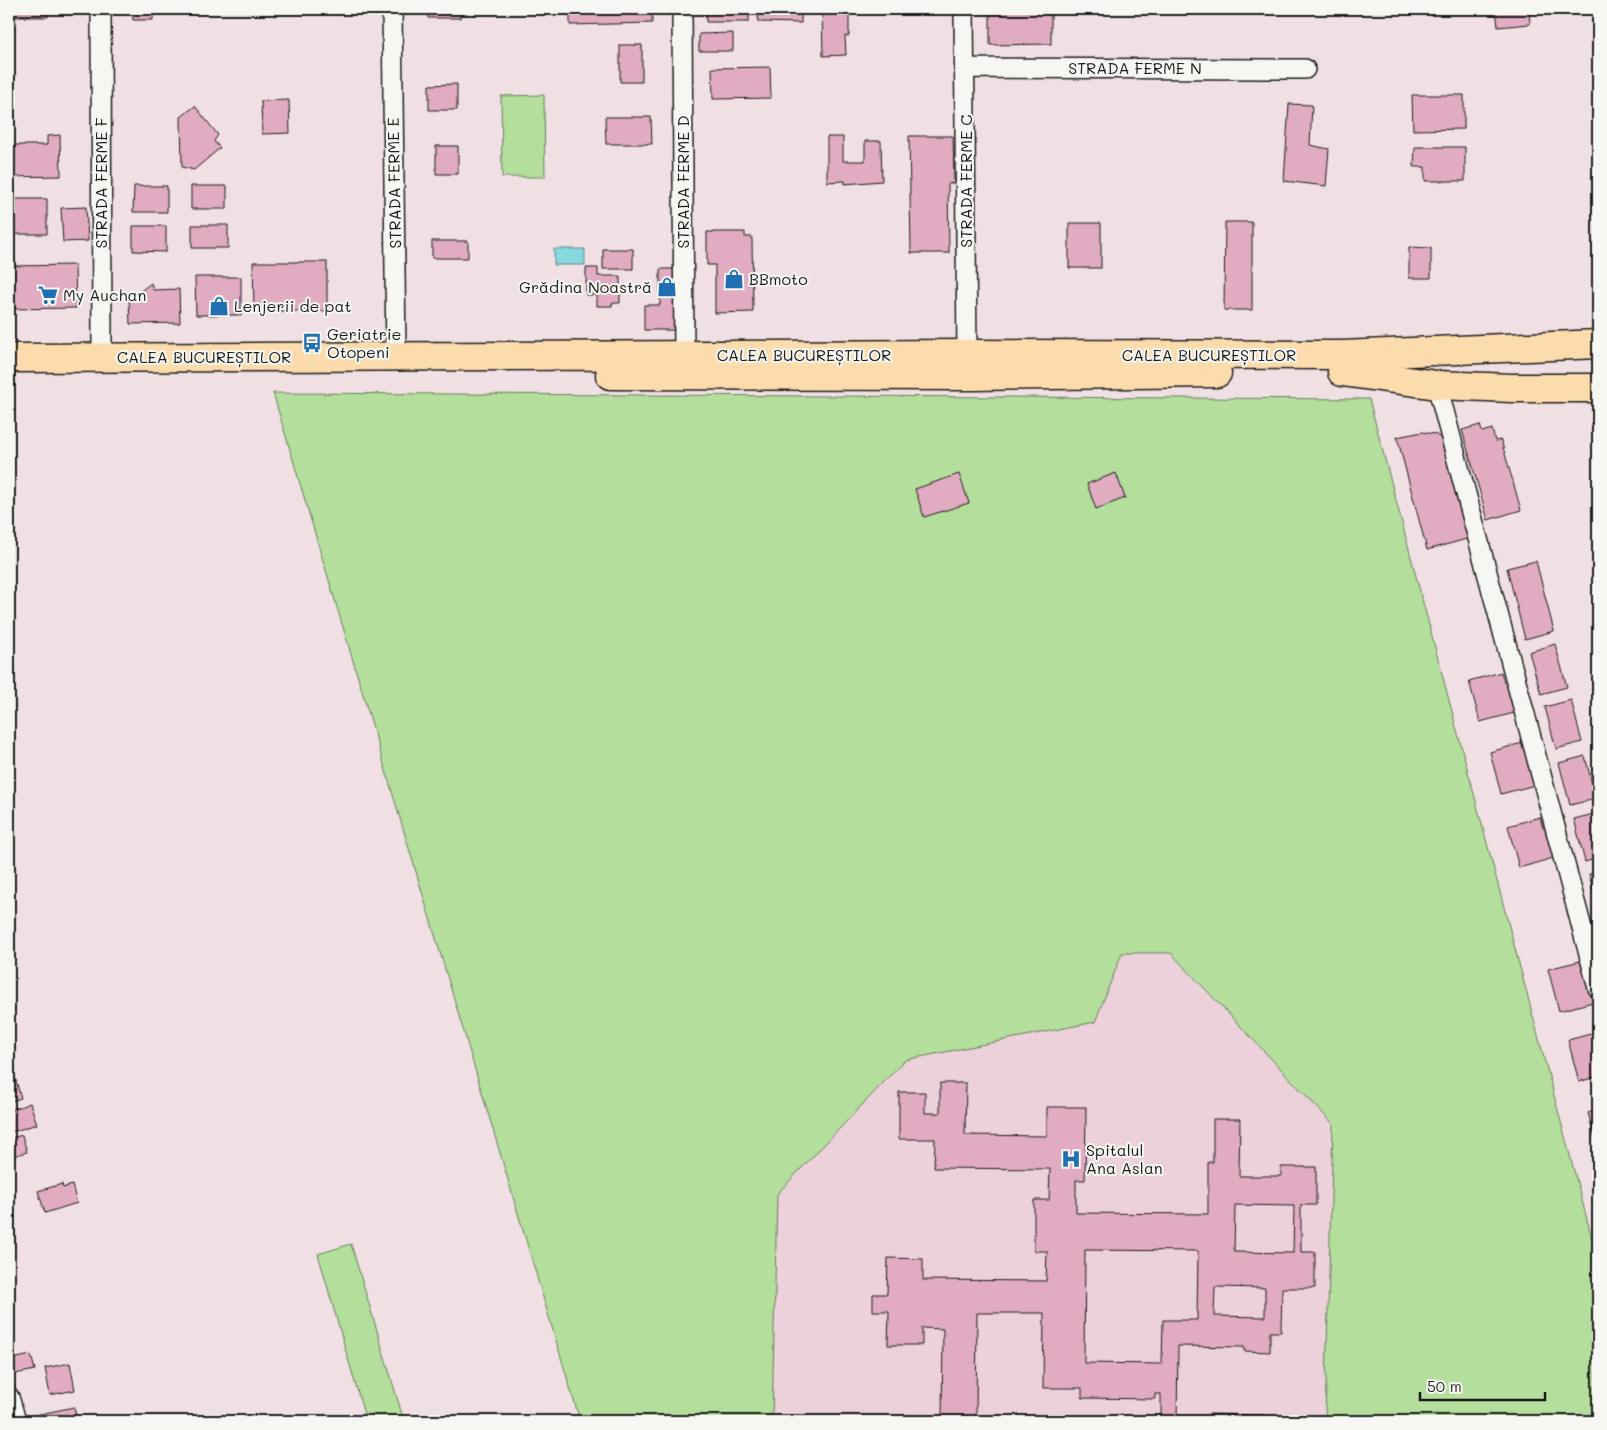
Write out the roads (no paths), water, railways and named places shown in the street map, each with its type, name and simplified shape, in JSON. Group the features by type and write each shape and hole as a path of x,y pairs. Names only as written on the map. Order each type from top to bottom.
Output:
{"highway":[{"path":"1342,364 1403,344 1529,330 1598,327"},
{"name":"CALEA BUCUREȘTILOR","path":"9,358 967,354 1342,364 1598,344"},
{"name":"CALEA BUCUREȘTILOR","path":"9,376 973,376 1342,364 1598,363"},
{"path":"1342,364 1437,385 1512,388 1598,388"}],"street":[{"name":"STRADA FERME F","path":"101,9 102,357"},
{"name":"STRADA FERME E","path":"392,9 396,357"},
{"name":"STRADA FERME D","path":"682,9 684,356"},
{"name":"STRADA FERME C","path":"964,9 967,354"},
{"name":"STRADA FERME N","path":"965,68 1305,69"},
{"path":"1437,385 1598,988"},
{"path":"9,1397 16,1421"}],"water":[{"path":"554,249 585,249 585,265 554,265"}],"place":[{"name":"BBmoto","path":"734,279"},
{"name":"Grădina Noastră","path":"667,287"},
{"name":"My Auchan","path":"48,295"},
{"name":"Lenjerii de pat","path":"219,306"},
{"name":"Geriatrie Otopeni","path":"312,343"},
{"name":"Spitalul Ana Aslan","path":"1071,1159"}]}
